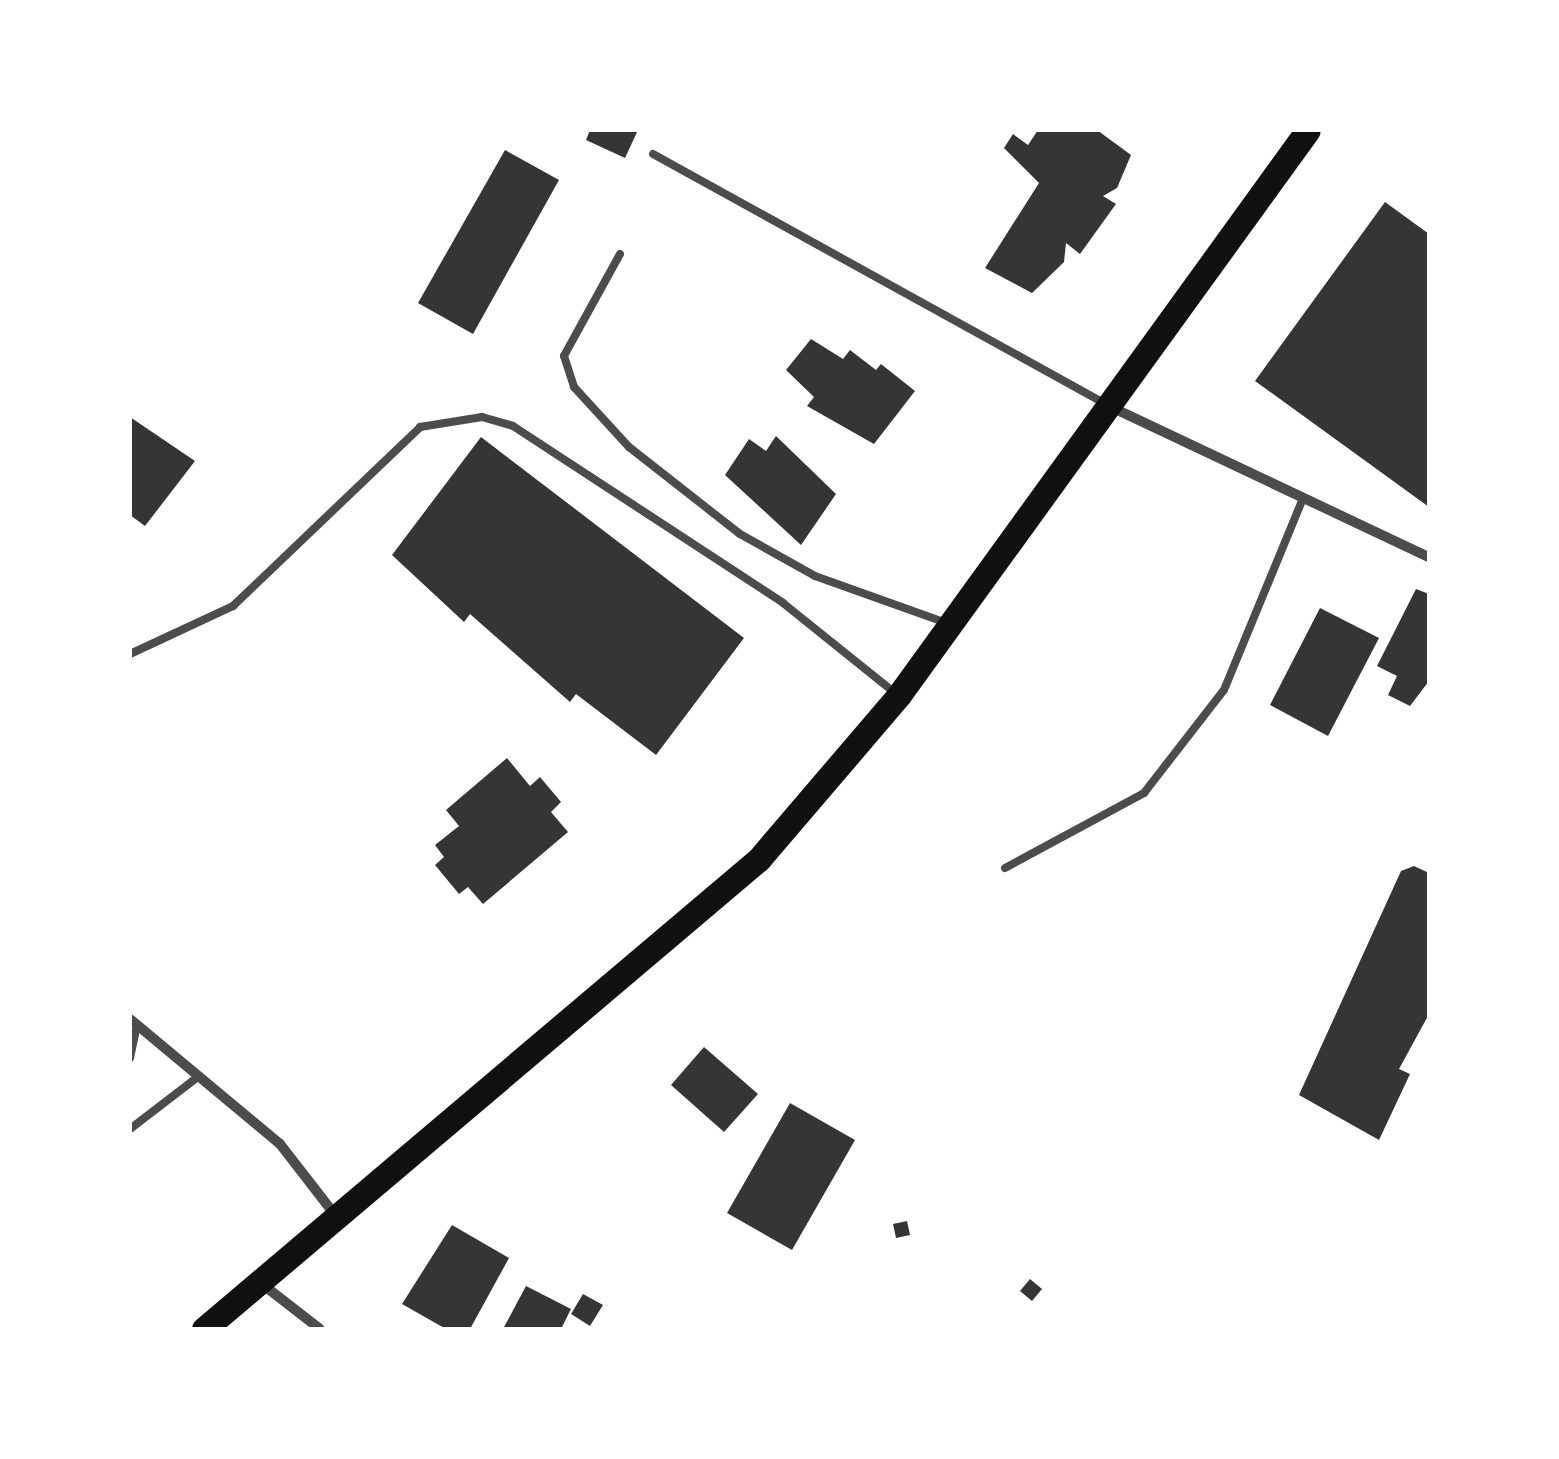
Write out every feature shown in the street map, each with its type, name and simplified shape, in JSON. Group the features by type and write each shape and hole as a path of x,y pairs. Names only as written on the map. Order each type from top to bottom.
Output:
{"main road":[{"path":"204,1329 694,920 898,695 1308,130"}],"street":[{"path":"1108,405 1429,557"},
{"path":"134,1022 280,1144 339,1220"},
{"path":"261,1283 320,1329"}],"lane":[{"path":"653,154 1002,354 1108,405"},
{"path":"620,254 564,356 574,387 629,446 740,534 815,576 951,624"},
{"path":"130,654 233,606 420,427 482,417 512,426 783,603 898,695"},
{"path":"1004,868 1144,794 1224,690 1303,498"},
{"path":"130,1058 134,1022"},
{"path":"130,1129 199,1076"}],"building":[{"path":"590,130 638,130 625,158 586,140"},
{"path":"1038,130 1097,130 1131,155 1117,188 1103,196 1116,204 1080,254 1066,243 1064,262 1032,293 985,268 1039,183 1004,148 1013,134 1028,145"},
{"path":"505,150 559,180 473,334 418,303"},
{"path":"1385,202 1429,234 1429,507 1255,381"},
{"path":"811,339 843,359 850,350 876,370 881,364 915,391 874,444 807,406 814,397 786,370"},
{"path":"130,417 195,461 145,526 130,515"},
{"path":"776,436 836,494 801,545 725,475 749,439 766,451"},
{"path":"481,437 744,638 656,755 576,694 570,702 470,614 464,622 392,555"},
{"path":"1416,589 1429,594 1429,681 1410,706 1388,695 1397,676 1377,666"},
{"path":"1320,608 1379,638 1328,736 1270,705"},
{"path":"507,758 530,786 540,777 561,802 551,812 568,832 483,904 468,887 459,894 435,865 444,857 435,845 459,826 446,810"},
{"path":"1414,866 1429,873 1429,1014 1399,1069 1410,1074 1379,1140 1299,1095 1401,871"},
{"path":"704,1047 758,1094 724,1132 671,1085"},
{"path":"790,1103 855,1140 792,1250 727,1213"},
{"path":"907,1221 910,1235 896,1238 893,1224"},
{"path":"452,1225 509,1258 470,1329 446,1329 402,1304"},
{"path":"1030,1279 1042,1289 1032,1301 1020,1291"},
{"path":"526,1286 571,1309 561,1329 503,1329"},
{"path":"583,1294 603,1305 590,1326 571,1314"}]}
